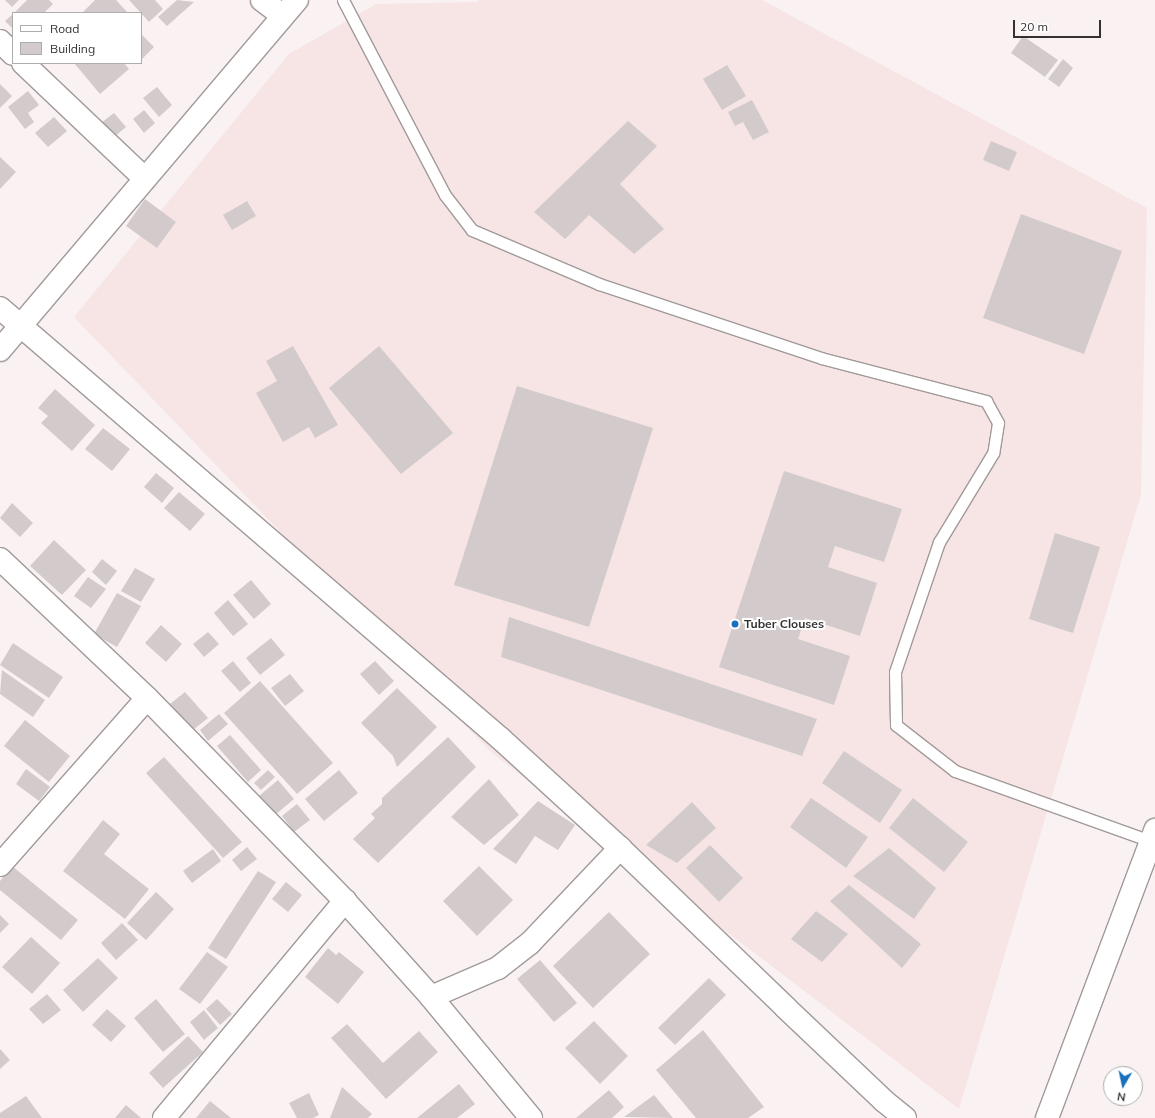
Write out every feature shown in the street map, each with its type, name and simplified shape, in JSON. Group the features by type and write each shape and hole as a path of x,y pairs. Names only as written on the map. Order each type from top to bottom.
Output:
{"street":[{"path":"0,350 22,328 144,178 290,8 262,0"},
{"path":"0,41 12,53"},
{"path":"24,64 144,178"},
{"path":"0,308 501,739 620,848 785,1008 884,1101 905,1118"},
{"path":"0,559 147,698 346,901 431,997 531,1118"},
{"path":"0,865 147,698"},
{"path":"1046,1118 1153,835"},
{"path":"431,997 498,968 530,943 620,848"},
{"path":"164,1118 346,901"}],"lane":[{"path":"343,0 445,195 472,230 599,284 821,358 986,401 998,423 993,453 939,542 895,672 896,725 955,771 1153,835"}],"shaded area":[{"name":"Tuber Clouses","path":"479,0 762,0 1147,208 1141,495 959,1109 492,753 74,317 289,54 376,4 477,2"}],"building":[{"path":"5,0 19,0 12,7"},
{"path":"27,0 49,0 53,4 45,12 15,12"},
{"path":"95,0 116,0 127,12 83,12"},
{"path":"129,0 155,0 163,9 149,22 142,14 142,12 140,12"},
{"path":"177,0 194,2 167,26 158,17"},
{"path":"12,15 12,28 5,21"},
{"path":"142,35 154,47 142,59"},
{"path":"1023,36 1058,60 1045,77 1011,53"},
{"path":"1063,59 1073,68 1059,87 1048,79"},
{"path":"75,64 125,64 129,69 100,94"},
{"path":"727,65 746,96 722,110 703,79"},
{"path":"0,84 12,96 0,108"},
{"path":"157,87 172,105 159,117 143,98"},
{"path":"28,91 39,105 28,113 34,122 25,129 8,107"},
{"path":"752,100 769,132 753,140 743,122 735,126 728,112"},
{"path":"144,110 155,123 144,133 133,119"},
{"path":"114,113 126,127 113,138 101,123"},
{"path":"54,117 67,131 48,147 35,133"},
{"path":"628,121 657,146 620,184 664,229 634,254 589,215 565,239 534,212"},
{"path":"991,141 1017,152 1009,171 983,160"},
{"path":"0,157 16,172 0,189"},
{"path":"145,199 176,222 157,248 126,226"},
{"path":"247,201 256,216 232,230 223,215"},
{"path":"1021,214 1122,251 1084,354 983,318"},
{"path":"293,346 338,425 315,438 309,427 283,442 256,393 277,381 266,361"},
{"path":"379,346 453,433 401,474 329,388"},
{"path":"517,386 653,428 589,627 454,585"},
{"path":"55,389 95,425 72,451 41,423 48,416 38,408"},
{"path":"103,428 130,449 112,471 85,449"},
{"path":"784,471 902,509 884,562 835,546 828,567 877,583 860,636 805,618 798,639 850,656 834,705 719,667"},
{"path":"156,473 174,488 162,503 144,487"},
{"path":"179,492 205,514 190,531 164,508"},
{"path":"12,503 33,523 20,537 0,518"},
{"path":"1055,533 1100,547 1073,633 1029,619"},
{"path":"54,540 86,570 62,595 30,566"},
{"path":"102,559 117,571 106,585 92,572"},
{"path":"135,568 155,579 141,602 121,591"},
{"path":"88,577 106,589 91,608 74,596"},
{"path":"251,580 271,604 254,619 233,595"},
{"path":"117,593 141,606 117,647 94,634"},
{"path":"228,600 248,624 233,636 214,613"},
{"path":"509,617 817,719 802,756 501,657"},
{"path":"161,625 182,644 166,662 145,643"},
{"path":"208,632 219,644 204,657 193,644"},
{"path":"271,638 285,655 260,675 246,658"},
{"path":"13,643 63,677 49,698 0,665"},
{"path":"233,661 251,683 240,692 221,671"},
{"path":"375,661 394,681 379,695 360,674"},
{"path":"2,670 45,700 33,717 0,694"},
{"path":"290,674 304,691 285,706 271,688"},
{"path":"260,681 333,763 297,794 224,713"},
{"path":"397,688 437,727 397,767 393,756 361,723"},
{"path":"185,692 208,718 193,730 170,704"},
{"path":"219,714 228,724 208,741 200,730"},
{"path":"25,720 70,756 49,782 4,746"},
{"path":"230,735 261,770 248,782 217,746"},
{"path":"448,737 476,767 378,863 353,839 375,818 371,814 382,804 382,798"},
{"path":"844,751 902,790 880,823 822,783"},
{"path":"164,757 242,842 223,858 146,773"},
{"path":"26,769 50,787 39,801 16,784"},
{"path":"268,770 275,777 261,790 254,783"},
{"path":"339,770 358,793 324,821 305,799"},
{"path":"489,779 519,815 484,845 451,817"},
{"path":"278,780 294,799 275,815 259,796"},
{"path":"811,798 868,837 846,868 790,827"},
{"path":"913,798 968,842 944,872 889,828"},
{"path":"538,801 575,825 558,850 535,836 516,864 493,849"},
{"path":"692,802 716,828 677,863 646,845"},
{"path":"297,804 310,820 294,832 282,816"},
{"path":"103,820 120,834 104,854 149,889 125,919 63,871"},
{"path":"710,845 743,878 719,902 686,868"},
{"path":"247,847 257,859 241,871 232,860"},
{"path":"889,848 936,888 914,919 853,876"},
{"path":"213,849 221,861 192,883 183,871"},
{"path":"12,866 78,920 61,940 0,890 0,881"},
{"path":"479,866 513,900 477,936 443,901"},
{"path":"258,871 276,882 226,959 208,948"},
{"path":"286,882 302,895 288,912 272,899"},
{"path":"849,885 921,944 902,968 830,901"},
{"path":"156,892 174,909 146,940 127,923"},
{"path":"816,911 848,934 822,962 791,939"},
{"path":"609,912 650,954 593,1008 553,966"},
{"path":"0,915 9,924 0,933"},
{"path":"122,923 138,940 116,960 101,943"},
{"path":"31,937 60,963 32,994 2,967"},
{"path":"328,948 336,955 339,952 364,972 338,1004 305,977"},
{"path":"207,952 228,967 200,1004 179,989"},
{"path":"98,958 118,978 83,1012 63,990"},
{"path":"540,960 577,1003 554,1022 517,979"},
{"path":"709,978 726,995 675,1045 658,1028"},
{"path":"47,994 61,1010 43,1024 29,1009"},
{"path":"156,999 185,1034 163,1052 134,1018"},
{"path":"217,999 232,1014 220,1025 206,1009"},
{"path":"107,1009 126,1026 111,1042 92,1025"},
{"path":"204,1010 218,1028 204,1040 190,1022"},
{"path":"594,1021 628,1056 600,1084 565,1048"},
{"path":"347,1024 383,1063 419,1031 438,1052 386,1099 331,1038"},
{"path":"703,1030 764,1107 748,1118 696,1118 656,1070"},
{"path":"188,1036 203,1052 163,1088 149,1073"},
{"path":"0,1049 10,1060 0,1069"},
{"path":"459,1084 475,1104 457,1118 417,1118"},
{"path":"342,1087 372,1114 368,1118 330,1118"},
{"path":"609,1090 624,1107 612,1118 576,1118"},
{"path":"309,1093 319,1115 313,1118 297,1118 289,1103"},
{"path":"654,1095 673,1118 624,1117"},
{"path":"26,1096 42,1118 0,1118 0,1113"},
{"path":"210,1101 231,1118 196,1118"},
{"path":"126,1105 141,1118 115,1118"}],"place":[{"name":"Tuber Clouses","path":"735,624"}]}
